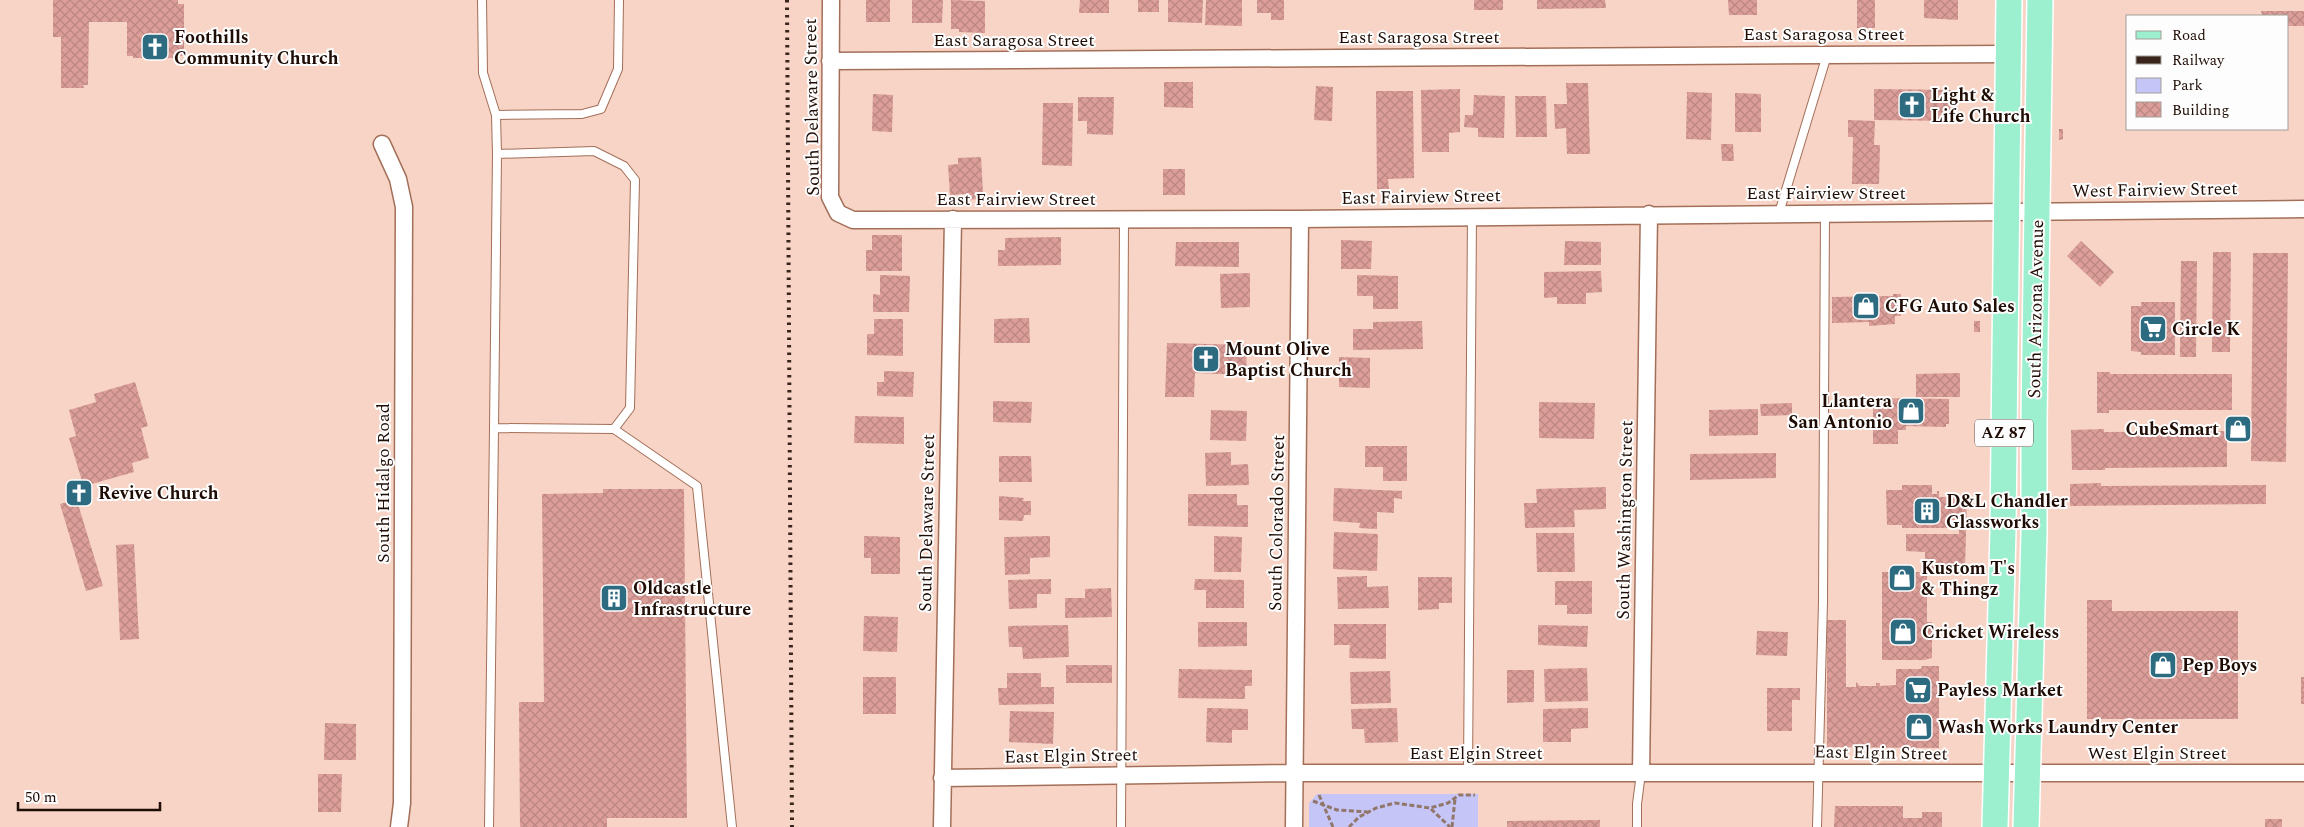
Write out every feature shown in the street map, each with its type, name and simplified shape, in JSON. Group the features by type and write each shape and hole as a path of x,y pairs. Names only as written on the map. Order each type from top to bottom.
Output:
{"main road":[{"name":"South Arizona Avenue","path":"2009,0 2006,212 2012,774 2026,827"},
{"name":"South Arizona Avenue","path":"1995,827 2012,774 2034,534 2040,0"}],"street":[{"name":"South Delaware Street","path":"831,0 830,197 838,214"},
{"name":"East Saragosa Street","path":"830,61 2008,54"},
{"name":"South Hidalgo Road","path":"382,144 398,179 404,207 402,803 399,827"},
{"name":"West Fairview Street","path":"2006,212 2304,209"},
{"name":"East Fairview Street","path":"838,214 853,220 2006,212"},
{"name":"South Washington Street","path":"1642,774 1650,214"},
{"name":"South Colorado Street","path":"1294,827 1300,218"},
{"name":"South Delaware Street","path":"942,827 953,219"},
{"name":"East Elgin Street","path":"942,778 1295,774 1818,772 2012,774"},
{"name":"West Elgin Street","path":"2012,774 2304,774"}],"lane":[{"path":"482,0 483,73 496,115 497,154 488,827"},
{"path":"496,115 582,114 601,109 618,69 619,0"},
{"path":"1779,213 1828,54"},
{"path":"497,154 594,151 624,166 635,180 630,408 614,429"},
{"path":"1817,827 1823,602 1825,212"},
{"path":"1468,774 1472,216"},
{"path":"1121,827 1124,218"},
{"path":"494,428 614,429 697,486 732,827"},
{"name":"South Washington Street","path":"1637,827 1637,804 1642,774"}],"path":[{"path":"1319,795 1332,820 1333,827"},
{"path":"1350,827 1368,812 1395,803 1430,808 1456,798 1459,795 1475,795"},
{"path":"1451,827 1456,798"},
{"path":"1313,801 1337,810 1368,812"},
{"path":"1430,808 1451,827"}],"green space":[{"path":"1317,794 1478,794 1478,827 1309,827 1309,803"}],"building":[{"name":"Foothills Community Church","path":"53,0 178,0 178,4 184,4 184,56 180,56 180,58 133,58 133,56 127,56 127,22 89,22 88,85 83,85 84,88 61,88 61,37 53,37"},
{"path":"866,0 890,0 890,22 866,22"},
{"path":"912,0 943,0 942,23 912,23"},
{"path":"951,0 985,1 985,33 959,32 959,29 951,29"},
{"path":"1080,0 1109,0 1109,13 1079,13"},
{"path":"1138,0 1159,0 1159,12 1138,12"},
{"path":"1168,0 1203,0 1202,23 1168,22"},
{"path":"1206,0 1242,0 1242,26 1205,25"},
{"path":"1257,0 1284,0 1284,20 1271,20 1271,13 1257,13"},
{"path":"1474,0 1503,0 1503,10 1474,10"},
{"path":"1537,0 1605,0 1606,8 1537,9"},
{"path":"1728,0 1757,0 1757,15 1729,15"},
{"path":"1857,0 1875,0 1875,28 1857,28"},
{"path":"1924,0 1958,0 1958,20 1924,18"},
{"path":"2261,11 2304,11 2304,26 2289,26 2289,15 2262,15"},
{"path":"1164,82 1193,82 1193,108 1164,107"},
{"path":"1566,83 1588,83 1590,154 1567,154 1566,128 1555,129 1554,104 1567,104"},
{"path":"1316,86 1333,87 1332,121 1314,120"},
{"path":"1460,89 1460,132 1449,133 1449,152 1422,152 1421,90"},
{"name":"Light & Life Church","path":"1874,89 1951,90 1950,121 1874,120"},
{"path":"1376,91 1413,91 1414,178 1388,179 1389,189 1377,189"},
{"path":"1687,92 1712,93 1711,140 1686,139"},
{"path":"1735,93 1761,94 1761,132 1735,132"},
{"path":"873,94 893,95 892,132 872,131"},
{"path":"1474,95 1505,96 1504,138 1478,137 1478,128 1464,127 1465,115 1473,115"},
{"path":"1515,96 1546,96 1547,137 1516,137"},
{"path":"1078,97 1114,97 1113,135 1087,134 1087,121 1078,121"},
{"path":"1043,103 1073,103 1072,166 1042,165"},
{"path":"1848,120 1875,121 1874,145 1880,145 1879,184 1852,184 1853,137 1848,137"},
{"path":"2059,129 2063,129 2063,139 2059,140"},
{"path":"1721,144 1733,144 1734,161 1722,161"},
{"path":"981,157 983,192 979,192 980,199 966,200 966,194 950,195 948,165 958,164 958,158"},
{"path":"1163,169 1185,169 1185,195 1163,195"},
{"path":"872,235 902,235 902,271 866,271 866,250 872,250"},
{"path":"1061,237 1061,265 998,266 998,250 1005,250 1005,238"},
{"path":"1341,240 1372,241 1371,269 1341,269"},
{"path":"1565,241 1601,242 1601,265 1564,265"},
{"path":"2081,241 2114,272 2100,287 2067,256"},
{"path":"1176,242 1239,242 1239,267 1175,266"},
{"path":"2213,252 2231,252 2230,352 2212,352"},
{"path":"2253,253 2288,253 2286,462 2251,461"},
{"path":"2181,261 2197,261 2196,357 2180,357"},
{"path":"1601,271 1602,292 1586,293 1586,304 1557,304 1557,297 1544,298 1544,272"},
{"path":"1250,273 1250,307 1221,308 1220,274"},
{"path":"880,275 910,276 909,312 873,312 873,294 880,295"},
{"path":"1357,275 1398,276 1398,309 1373,309 1373,296 1357,296"},
{"name":"CFG Auto Sales","path":"1893,294 1901,294 1901,316 1895,316 1895,324 1869,326 1869,322 1832,323 1832,297 1893,296"},
{"name":"Circle K","path":"2141,302 2175,302 2175,355 2141,355 2141,352 2131,351 2131,306 2141,306"},
{"path":"1029,318 1030,343 994,343 994,319"},
{"path":"874,319 903,319 903,356 867,355 867,334 874,334"},
{"path":"1422,321 1423,349 1353,350 1353,329 1373,329 1373,322"},
{"path":"1974,321 1980,321 1980,332 1974,332"},
{"name":"Mount Olive Baptist Church","path":"1167,343 1247,345 1246,375 1195,373 1194,397 1165,397"},
{"path":"1339,357 1370,358 1370,388 1339,387"},
{"path":"884,371 914,372 913,397 877,396 877,382 884,382"},
{"path":"2097,372 2110,372 2110,374 2232,374 2232,410 2109,410 2109,413 2097,413"},
{"path":"1960,373 1960,397 1916,397 1916,374"},
{"name":"Revive Church","path":"135,382 148,426 141,428 149,458 132,463 134,472 88,485 92,500 78,504 103,586 86,591 60,504 71,501 67,485 82,481 69,438 76,436 69,410 96,402 94,394"},
{"name":"Llantera San Antonio","path":"1873,398 1949,399 1949,424 1946,424 1946,427 1906,426 1906,430 1898,430 1898,444 1873,444"},
{"path":"993,401 1032,402 1031,423 993,422"},
{"path":"1539,402 1595,403 1594,439 1539,438"},
{"path":"1792,403 1792,415 1761,416 1760,404"},
{"path":"1758,409 1758,435 1709,436 1709,410"},
{"path":"1211,410 1247,411 1246,441 1210,440"},
{"path":"855,416 904,417 904,444 854,443"},
{"path":"2104,429 2104,432 2227,431 2227,467 2072,470 2071,430"},
{"path":"1365,446 1407,446 1407,481 1383,481 1383,467 1365,467"},
{"path":"1231,452 1231,465 1248,464 1249,485 1206,486 1205,453"},
{"path":"1776,453 1776,478 1690,480 1690,454"},
{"path":"999,456 1031,456 1032,482 999,482"},
{"path":"2101,483 2101,486 2266,485 2266,504 2070,506 2070,484"},
{"path":"1902,485 1932,485 1932,494 1937,494 1937,491 1939,491 1939,497 1961,497 1961,494 1967,494 1965,572 1927,572 1927,622 1932,622 1932,658 1924,660 1882,660 1882,572 1925,572 1925,552 1906,551 1906,534 1959,534 1959,528 1902,528 1902,525 1887,525 1886,490 1902,490"},
{"path":"1606,487 1606,509 1574,510 1575,527 1525,528 1524,503 1537,503 1536,489"},
{"path":"1334,488 1402,491 1402,499 1394,498 1394,513 1377,512 1377,529 1359,528 1360,523 1333,521"},
{"name":"Oldcastle Infrastructure","path":"603,489 684,489 687,818 607,818 607,827 520,827 519,702 544,702 542,494 603,493"},
{"path":"1188,494 1237,494 1237,505 1248,505 1248,527 1188,526"},
{"path":"999,496 1024,498 1023,501 1031,501 1031,515 1024,515 1023,521 999,520"},
{"path":"1334,532 1378,534 1377,571 1333,569"},
{"path":"1536,533 1574,533 1575,572 1537,572"},
{"path":"864,536 900,537 900,574 871,574 871,558 864,558"},
{"path":"1050,536 1050,557 1030,558 1030,574 1005,575 1004,537"},
{"path":"1214,536 1242,537 1241,572 1214,572"},
{"path":"134,544 139,639 120,640 116,545"},
{"path":"1367,576 1367,587 1388,586 1389,608 1338,609 1337,577"},
{"path":"1418,577 1452,577 1452,603 1439,603 1439,609 1418,610"},
{"path":"1051,579 1051,594 1037,594 1037,608 1009,609 1008,580"},
{"path":"1195,579 1244,580 1244,608 1206,608 1206,590 1194,590"},
{"path":"1555,581 1592,581 1592,614 1567,614 1567,605 1555,605"},
{"path":"1111,588 1112,617 1065,618 1065,598 1085,598 1085,589"},
{"name":"Pep Boys","path":"2087,600 2112,600 2112,611 2238,611 2238,719 2087,719"},
{"path":"864,616 898,617 897,652 863,651"},
{"path":"1827,620 1846,620 1846,687 1856,687 1856,682 1860,686 1876,686 1876,683 1880,683 1880,686 1896,685 1896,669 1921,669 1922,666 1939,666 1939,748 1827,747"},
{"path":"1198,622 1247,622 1247,646 1198,647"},
{"path":"1334,624 1386,624 1386,659 1349,658 1350,645 1334,645"},
{"path":"1068,625 1069,657 1023,659 1022,647 1009,647 1008,626"},
{"path":"1538,625 1588,626 1587,647 1538,645"},
{"path":"1757,631 1788,632 1787,656 1756,655"},
{"path":"1066,665 1112,665 1112,683 1066,683"},
{"path":"1587,668 1588,701 1545,702 1544,669"},
{"path":"1179,669 1252,670 1252,686 1245,686 1245,699 1178,698"},
{"path":"1507,670 1534,670 1534,702 1507,703"},
{"path":"1390,671 1391,703 1351,704 1350,672"},
{"path":"1007,673 1041,673 1041,687 1054,687 1054,704 999,705 998,688 1007,688"},
{"path":"863,677 896,677 896,714 863,714"},
{"path":"2301,677 2304,677 2304,704 2301,704"},
{"path":"1767,688 1800,688 1800,700 1792,700 1792,731 1767,731"},
{"path":"1207,708 1248,709 1248,730 1232,730 1232,743 1206,742"},
{"path":"1397,708 1398,742 1365,743 1364,729 1352,729 1351,709"},
{"path":"1588,708 1588,728 1571,729 1571,742 1543,742 1543,709"},
{"path":"1010,711 1054,712 1053,744 1009,742"},
{"path":"325,723 356,724 356,760 324,760"},
{"path":"318,774 342,774 341,812 318,812"},
{"path":"1835,806 1903,806 1903,818 1922,818 1922,812 1942,812 1942,827 1834,827"},
{"path":"2265,819 2282,819 2282,827 2265,827"},
{"path":"1600,820 1600,827 1507,827 1507,821"}],"railway":[{"path":"787,0 792,827"}],"place":[{"name":"Foothills Community Church","path":"155,47"},
{"name":"Light & Life Church","path":"1912,105"},
{"name":"CFG Auto Sales","path":"1866,306"},
{"name":"Circle K","path":"2153,329"},
{"name":"Mount Olive Baptist Church","path":"1206,359"},
{"name":"Llantera San Antonio","path":"1911,411"},
{"name":"CubeSmart","path":"2238,429"},
{"name":"Revive Church","path":"79,493"},
{"name":"D&L Chandler Glassworks","path":"1927,511"},
{"name":"Kustom T's & Thingz","path":"1902,578"},
{"name":"Oldcastle Infrastructure","path":"614,598"},
{"name":"Cricket Wireless","path":"1903,632"},
{"name":"Pep Boys","path":"2163,665"},
{"name":"Payless Market","path":"1918,690"},
{"name":"Wash Works Laundry Center","path":"1919,727"}]}
